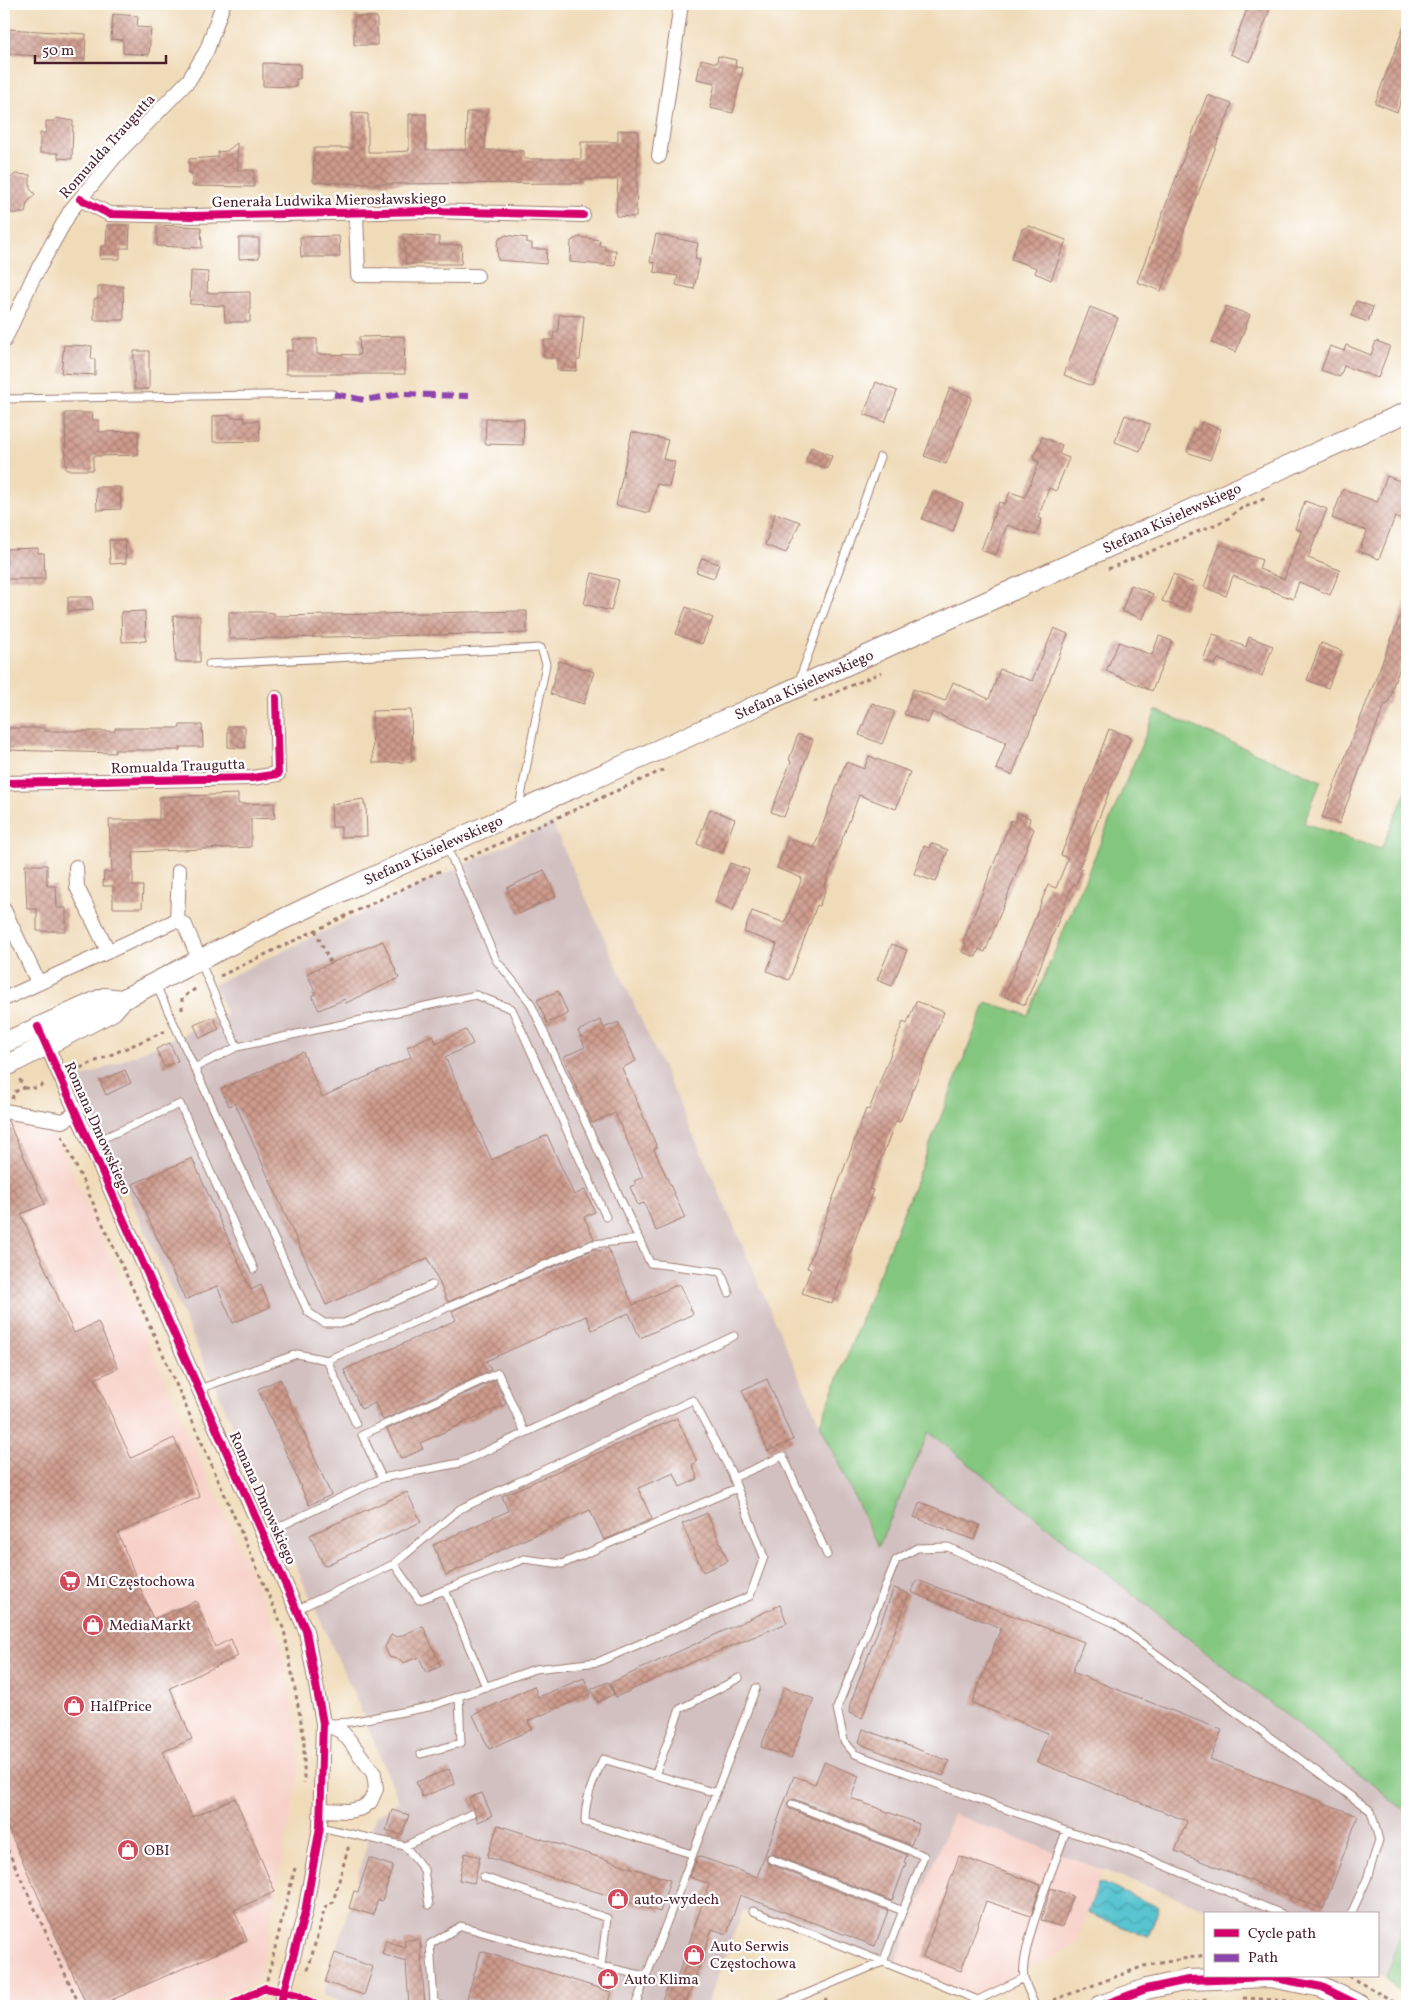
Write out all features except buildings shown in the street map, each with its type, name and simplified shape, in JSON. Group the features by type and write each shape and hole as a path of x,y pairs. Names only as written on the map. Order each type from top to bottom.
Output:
{"main road":[{"name":"Stefana Kisielewskiego","path":"10,1070 47,1046 112,1011 122,1000 199,959 519,810 1407,412"},
{"name":"Stefana Kisielewskiego","path":"4,1043 104,998 122,1000"},
{"path":"1100,2006 1146,1989 1188,1980 1243,1978"},
{"path":"1278,1978 1323,1984 1361,2006"}],"street":[{"name":"Romualda Traugutta","path":"4,341 32,280 71,210 118,153 189,80 207,50 223,4"},
{"path":"659,156 680,4"},
{"name":"Generała Ludwika Mierosławskiego","path":"80,199 109,214 191,216 429,211 582,215"},
{"path":"356,212 358,275 477,276"},
{"name":"Romualda Traugutta","path":"4,783 242,778 278,774 276,698"},
{"path":"76,867 77,887 108,950"},
{"path":"177,920 179,871"},
{"path":"4,910 38,982"},
{"path":"177,920 185,925 199,959"},
{"path":"4,999 177,920"},
{"name":"Romana Dmowskiego","path":"38,1027 298,1609 312,1655 323,1723 320,1827 307,1903 280,2006"},
{"path":"7,1107 62,1121 77,1114"},
{"path":"321,1810 349,1811 362,1808 370,1802 376,1790 374,1774 349,1740 341,1731 323,1723"}],"lane":[{"path":"4,399 334,394"},
{"path":"797,686 880,457"},
{"path":"209,664 541,648 546,664 519,810"},
{"path":"445,844 496,960 530,1002 650,1264 721,1272 730,1293"},
{"path":"199,959 237,1047"},
{"path":"155,983 308,1312 324,1323 344,1323 432,1285"},
{"path":"194,1068 237,1047 476,995 512,1009 606,1217"},
{"path":"90,1144 180,1104 254,1269"},
{"path":"199,1389 298,1354 327,1360 592,1244 639,1239"},
{"path":"264,1534 382,1478 460,1464 734,1336"},
{"path":"327,1360 356,1424"},
{"path":"382,1478 362,1435 498,1373 525,1433"},
{"path":"298,1609 394,1564 460,1510 693,1400 733,1478 764,1557 750,1596 598,1662 535,1669 429,1707 350,1722 323,1723"},
{"path":"733,1478 783,1456 827,1555"},
{"path":"394,1564 419,1600 524,1559 562,1564 737,1488"},
{"path":"1277,1912 1122,1848 1066,1831 855,1754 844,1741 837,1708 896,1560 918,1548 948,1547 1114,1623 1371,1811 1379,1840 1367,1880 1352,1912"},
{"path":"444,1590 486,1686"},
{"path":"656,1775 680,1709 739,1678"},
{"path":"635,2006 756,1688"},
{"path":"421,1754 461,1743 459,1696"},
{"path":"692,1854 585,1822 585,1803 603,1759 716,1792"},
{"path":"777,2006 883,1962 924,1856 792,1804"},
{"path":"320,1827 405,1846 471,1814"},
{"path":"1035,2006 1024,1978 1024,1964 1028,1941 1066,1831"},
{"path":"405,1846 424,1870 429,1905"},
{"path":"771,1859 903,1911"},
{"path":"483,1877 606,1918 601,1966"},
{"path":"753,1911 978,2000 1024,1978"},
{"path":"442,2006 434,2002 430,1944 461,1926 601,1966 645,1976"}],"path":[{"path":"1107,570 1226,520 1238,510 1273,495"},
{"path":"809,704 884,671"},
{"path":"68,1073 188,1021 181,1007 182,998 208,982 454,864 669,768"},
{"path":"315,930 330,962"},
{"path":"10,1070 24,1088"},
{"path":"7,1107 14,1092 24,1088 35,1088 51,1081"},
{"path":"53,1134 62,1136 162,1352 284,1630 304,1738 304,1793"},
{"path":"305,1979 325,1907 333,1902 352,1835"},
{"path":"4,1842 80,2006"},
{"path":"265,1988 298,1860"},
{"path":"1042,2006 1052,2000 1144,1966 1204,1955"},
{"path":"1352,1978 1402,2006"},
{"path":"1236,1998 1290,2002 1305,2006"},
{"path":"1163,2006 1213,1999"},
{"path":"846,2006 855,2002 857,2006"}],"shaded area":[{"path":"552,823 715,1183 820,1424 877,1547 928,1431 1407,1812 1407,1917 1385,1977 1378,1974 1378,1912 1216,1912 953,1814 895,1964 743,1910 706,2006 355,2006 323,1996 375,1817 399,1801 360,1708 77,1080 227,1015 214,984"},
{"name":"M1 Częstochowa","path":"4,1121 55,1133 280,1638 298,1737 299,1773 259,1981 198,2006 4,2006"},
{"path":"953,1814 1104,1868 1076,1945 972,1996 895,1964"}],"green space":[{"path":"1156,710 1321,781 1304,823 1381,849 1407,790 1407,1812 929,1432 878,1547 820,1424 986,1002 1028,1015"},
{"path":"1407,1917 1407,1974 1400,1991 1385,1977"}],"water":[{"path":"1099,1882 1159,1907 1148,1937 1088,1913"}],"marked path":[{"path":"334,394 364,400 401,394 469,396"}],"cycle path":[{"path":"80,199 109,214 191,216 429,211 583,215"},
{"path":"4,783 252,778 278,774 276,698"},
{"path":"38,1027 306,1631 323,1723 320,1827 305,1912 280,2006"},
{"path":"1100,2006 1146,1989 1188,1980 1243,1978"},
{"path":"1275,1978 1322,1987 1361,2006"},
{"path":"229,2006 265,1988 297,1995 318,2006"}],"place":[{"name":"M1 Częstochowa","path":"70,1581"},
{"name":"MediaMarkt","path":"93,1625"},
{"name":"HalfPrice","path":"74,1706"},
{"name":"OBI","path":"128,1850"},
{"name":"auto-wydech","path":"618,1899"},
{"name":"Auto Serwis Częstochowa","path":"694,1955"},
{"name":"Auto Klima","path":"608,1979"}]}
